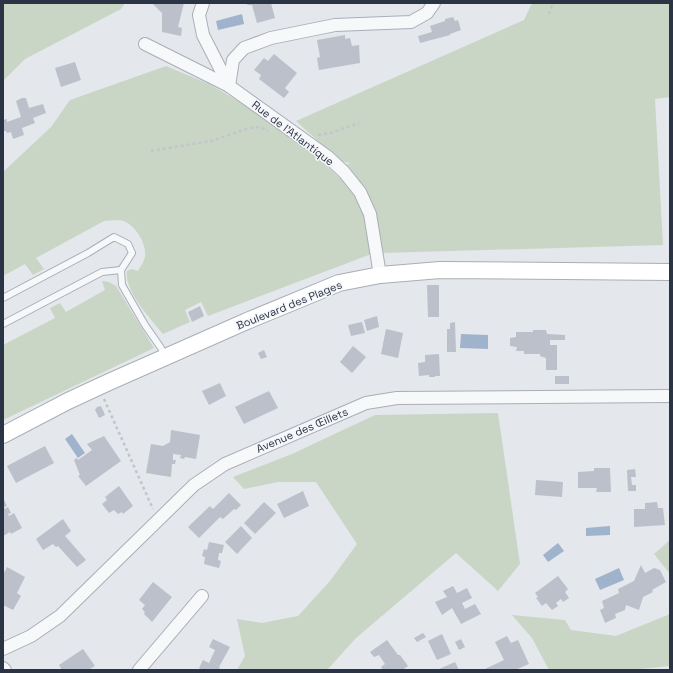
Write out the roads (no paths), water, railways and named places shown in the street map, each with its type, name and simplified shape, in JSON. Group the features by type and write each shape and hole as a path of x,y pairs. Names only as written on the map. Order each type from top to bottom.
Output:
{"main road":[{"name":"Boulevard des Plages","path":"3,435 98,387 339,283 380,275 440,270 670,272"}],"street":[{"name":"Rue de l'Atlantique","path":"203,3 200,15 203,35 229,86"},
{"path":"229,86 233,60 244,48 271,38 335,25 411,22 427,13 434,3"},
{"name":"Rue de l'Atlantique","path":"145,44 229,86 328,157 344,172 360,192 370,214 380,275"},
{"name":"Avenue des Œillets","path":"3,649 30,636 60,616 194,485 225,464 366,402 398,398 670,396"},
{"path":"139,670 202,596"}],"lane":[{"path":"3,298 88,253 114,237 128,244 132,254 121,270 122,285 165,357"},
{"path":"3,324 102,272 121,270"}],"water":[{"path":"242,14 244,24 218,30 216,21"},
{"path":"461,334 488,335 488,349 460,348"},
{"path":"72,434 85,453 78,458 65,439"},
{"path":"610,526 610,535 586,536 586,528"},
{"path":"558,543 564,551 548,562 543,555"},
{"path":"619,568 624,580 600,590 595,579"}]}
